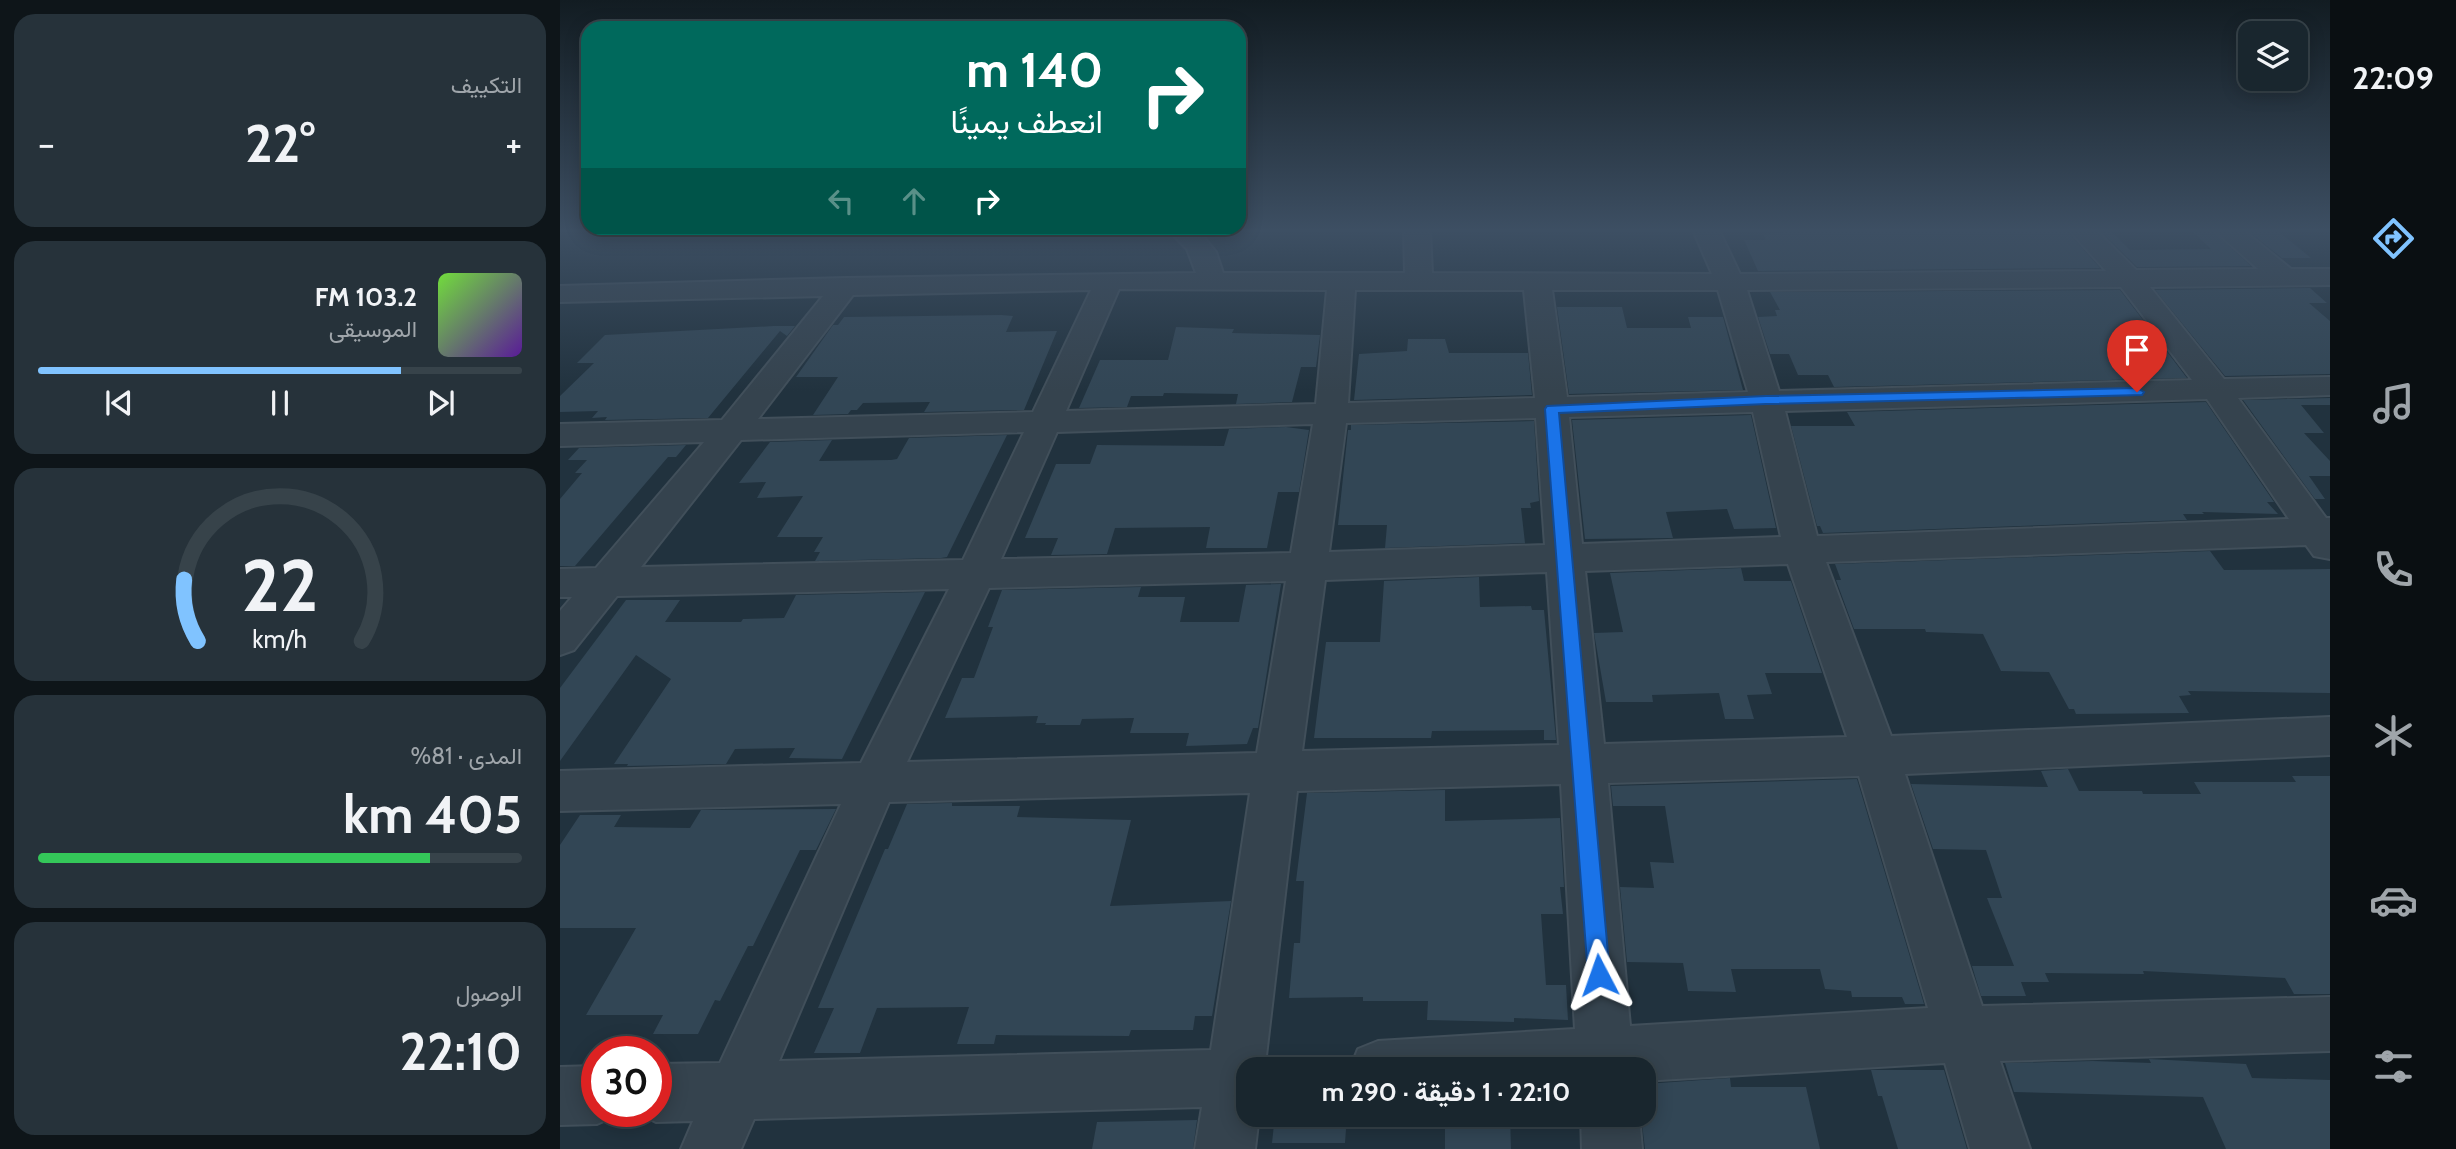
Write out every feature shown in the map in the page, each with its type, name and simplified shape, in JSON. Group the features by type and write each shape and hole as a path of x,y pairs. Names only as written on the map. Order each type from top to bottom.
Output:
{"street":[{"path":"560,294 971,284"},
{"path":"711,1149 875,781 975,576 1108,284"},
{"path":"1243,1057 1276,773 1331,414 1342,284"},
{"path":"1537,284 1552,409 1606,1057"},
{"path":"1730,284 1766,400 1802,549 1876,756 2000,1149"},
{"path":"2132,284 2217,391 2325,538"},
{"path":"560,639 846,286"},
{"path":"560,435 2330,386"},
{"path":"560,583 975,576 1802,549 2325,538"},
{"path":"560,791 1876,756 2330,736"},
{"path":"1656,1058 1965,1034 2330,1024"},
{"path":"672,1093 1236,1078"},
{"path":"560,1096 581,1095"},
{"path":"1225,1149 1236,1100"},
{"path":"1610,1127 1612,1149"}],"building":[{"path":"2310,288 2327,303 2309,303 2330,321 2330,374 2225,376 2155,290"},
{"path":"2120,290 2187,378 1834,387 1828,375 1798,375 1789,354 1770,354 1758,317 1777,316 1775,310 1780,310 1770,292"},
{"path":"1557,307 1622,307 1627,328 1691,328 1688,317 1723,317 1743,390 1569,394"},
{"path":"1013,316 1006,332 1057,331 1024,410 924,412 930,402 863,403 848,414 813,415 838,377 796,377 833,325 838,325 844,317"},
{"path":"795,326 787,336 780,331 708,418 605,420 607,417 592,418 598,411 560,412 560,396 594,363 577,363 605,335"},
{"path":"1176,327 1234,329 1232,333 1320,335 1316,367 1301,367 1292,402 1236,404 1238,394 1164,393 1163,396 1131,396 1127,407 1079,408 1100,360 1168,360"},
{"path":"1408,339 1445,339 1449,353 1528,353 1532,395 1354,400 1359,354 1407,351"},
{"path":"2330,398 2330,405 2301,405 2324,433 2304,433 2330,461 2330,476 2309,476 2325,499 2315,499 2243,400"},
{"path":"2206,402 2274,502 2267,502 2278,514 2202,512 2204,514 2183,514 2187,520 1823,533 1820,526 1817,526 1791,426 1855,426 1847,412"},
{"path":"1751,415 1776,528 1734,529 1727,509 1666,512 1673,538 1585,539 1572,420"},
{"path":"1534,421 1539,501 1530,503 1531,508 1521,508 1525,543 1385,548 1387,525 1338,525 1348,430 1351,430 1351,425"},
{"path":"1286,427 1309,430 1299,492 1278,492 1267,548 1206,548 1210,527 1115,528 1107,554 1051,555 1058,538 1025,538 1056,464 1090,464 1097,445 1224,446 1229,429"},
{"path":"1007,435 947,557 815,561 820,552 814,552 823,537 777,537 803,496 757,498 766,482 739,483 770,442 832,440 819,461 891,460 897,459 909,438"},
{"path":"686,445 676,457 668,457 575,566 560,566 560,499 582,473 575,473 587,460 568,460 579,448"},
{"path":"2210,551 2224,570 2330,569 2330,693 2188,691 2191,695 2179,696 2189,713 2076,714 2074,709 2069,709 2049,672 2001,671 1983,634 1926,632 1925,629 1854,629 1836,580 1841,580 1835,564"},
{"path":"1741,568 1744,581 1791,581 1822,673 1765,673 1772,694 1747,695 1754,719 1725,719 1719,693 1652,695 1653,702 1606,702 1594,633 1623,632 1610,573"},
{"path":"1479,577 1480,607 1531,606 1532,610 1544,610 1556,740 1544,740 1544,730 1432,731 1431,738 1314,738 1326,642 1380,642 1384,581"},
{"path":"1281,584 1258,728 1253,728 1247,744 1186,746 1189,733 1130,733 1134,718 1082,719 1080,725 1045,725 1046,723 1036,723 1038,716 945,718 962,678 974,678 993,627 988,627 1002,590 1141,587 1138,597 1185,597 1180,622 1239,622 1246,585"},
{"path":"925,592 842,759 789,758 795,748 735,749 726,764 614,764 671,679 636,655 560,761 560,688 626,600 680,600 665,622 741,622 743,619 784,618 796,595"},
{"path":"2068,769 2079,791 2142,791 2143,794 2201,794 2194,782 2296,782 2292,776 2330,776 2330,994 2294,994 2285,978 2143,971 2144,974 2045,973 2049,982 2021,982 2026,996 1981,996 1972,966 2014,966 1987,898 2002,898 1986,850 1933,849 1911,784 2048,787 2041,771"},
{"path":"1857,779 1924,1004 1905,1004 1902,997 1852,997 1851,991 1825,989 1820,969 1731,969 1736,992 1688,991 1683,963 1627,962 1620,887 1654,888 1650,862 1674,863 1665,806 1613,806 1611,786"},
{"path":"1445,790 1445,821 1560,818 1564,887 1560,887 1563,914 1541,914 1546,985 1566,985 1568,1020 1427,1020 1428,1001 1363,1001 1363,997 1289,998 1294,943 1300,943 1304,881 1296,881 1307,793"},
{"path":"952,803 952,806 1020,806 1017,817 1131,820 1110,906 1231,901 1212,1016 1195,1016 1193,1030 1131,1030 1129,1036 996,1035 994,1044 957,1044 969,1007 877,1008 860,1053 814,1053 834,1008 818,1008 885,849 888,849 907,804"},
{"path":"836,809 816,850 800,850 753,946 748,946 720,1001 715,1000 698,1034 653,1034 663,1015 586,1015 636,928 560,928 560,845 580,815 621,815 614,827 690,828 701,810"},
{"path":"2149,1059 2246,1064 2252,1078 2330,1080 2330,1149 2226,1149 2203,1097 2014,1092 2005,1063 2151,1063"},
{"path":"1871,1070 1944,1070 1967,1149 1898,1149"},
{"path":"1730,1078 1731,1087 1806,1087 1820,1149 1645,1149 1642,1127 1656,1127 1656,1083"},
{"path":"1197,1120 1193,1149 1092,1149 1097,1122"},
{"path":"1274,1127 1346,1127 1345,1143 1272,1143"},
{"path":"1445,1127 1510,1127 1511,1149 1445,1149"}],"route":[{"path":"1599,975 1552,409 1766,400 2137,392"}]}
